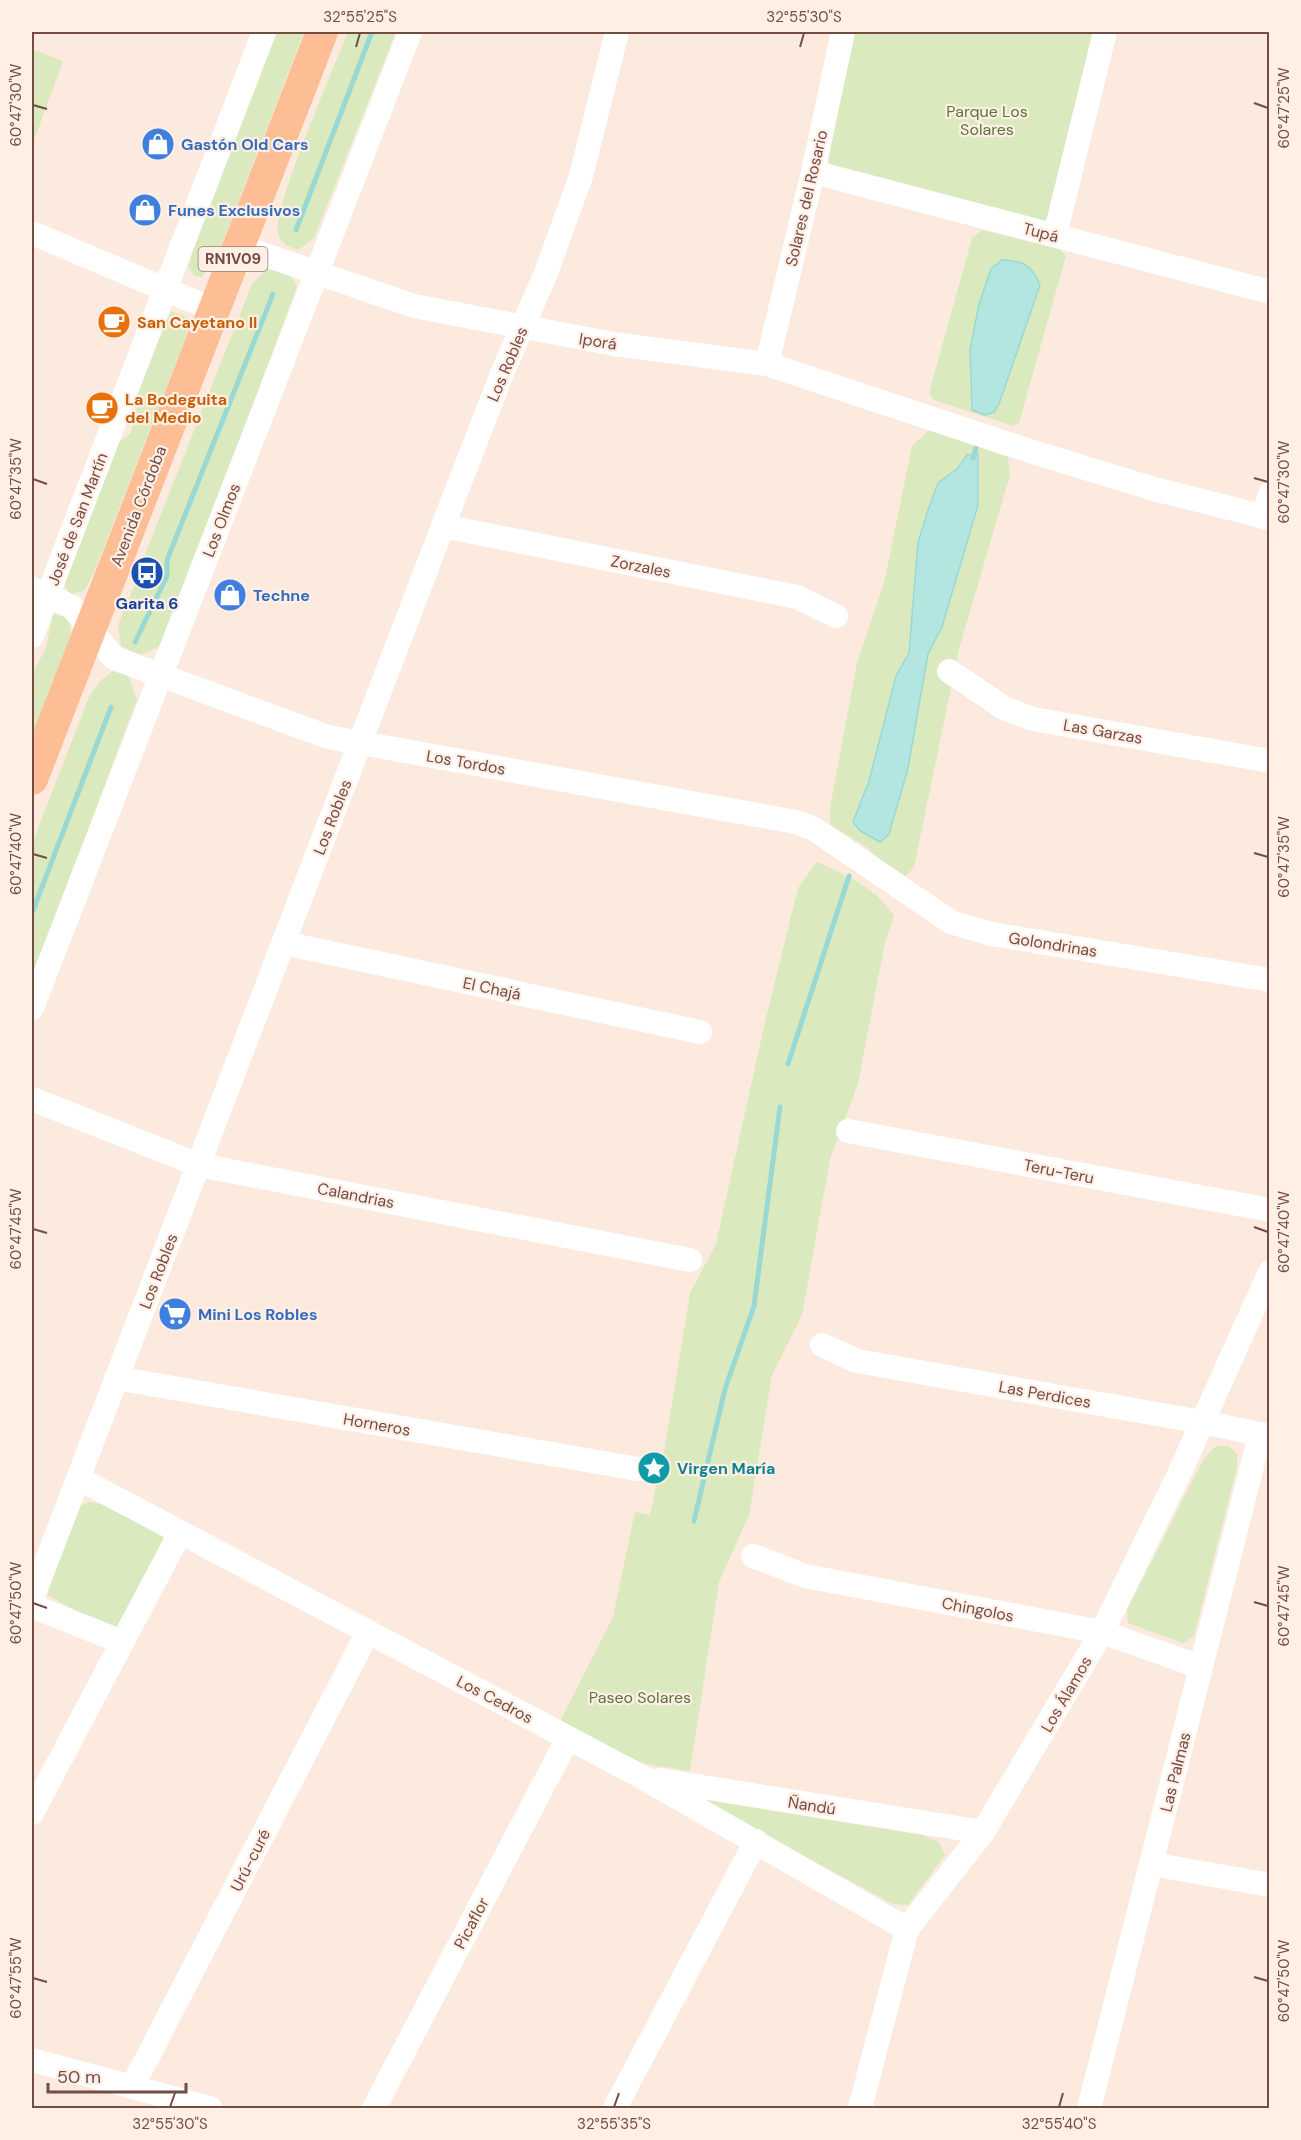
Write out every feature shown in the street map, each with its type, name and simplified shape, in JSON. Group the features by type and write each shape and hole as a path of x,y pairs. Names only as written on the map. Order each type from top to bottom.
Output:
{"main road":[{"name":"Avenida Córdoba","path":"32,779 322,32"}],"street":[{"name":"José de San Martín","path":"32,636 39,592 165,290 264,32"},
{"name":"Los Olmos","path":"32,1008 410,32"},
{"name":"Los Robles","path":"32,1599 443,526 546,273 581,176 617,32"},
{"name":"Solares del Rosario","path":"767,364 813,172 843,32"},
{"path":"1055,235 1104,32"},
{"name":"Tupá","path":"813,172 1269,292"},
{"path":"32,233 214,310"},
{"name":"Iporá","path":"239,246 414,306 522,329 614,344 767,364 959,428 1154,489 1267,510"},
{"name":"Zorzales","path":"443,526 796,597 836,616"},
{"name":"Los Tordos","path":"39,592 72,608 114,658 328,738 796,822 814,829 856,858"},
{"name":"Las Garzas","path":"949,671 1004,708 1032,719 1269,761"},
{"name":"Golondrinas","path":"856,858 951,922 991,934 1269,980"},
{"name":"El Chajá","path":"284,943 700,1032"},
{"name":"Calandrias","path":"32,1099 199,1165 690,1260"},
{"name":"Teru-Teru","path":"848,1131 1269,1210"},
{"name":"Los Álamos","path":"860,2109 907,1929 982,1832 1102,1632 1202,1422 1269,1272"},
{"name":"Las Perdices","path":"822,1345 857,1360 1202,1422 1265,1436"},
{"name":"Horneros","path":"116,1378 638,1470"},
{"name":"Las Palmas","path":"1089,2109 1201,1667 1265,1436"},
{"name":"Los Cedros","path":"78,1478 642,1777 907,1929"},
{"path":"32,1814 180,1533"},
{"name":"Chingolos","path":"753,1556 805,1576 1102,1632 1201,1667"},
{"path":"32,1606 122,1642"},
{"name":"Urú-curé","path":"132,2087 368,1632"},
{"name":"Picaflor","path":"374,2109 568,1738"},
{"name":"Ñandú","path":"642,1777 982,1832"},
{"path":"615,2109 756,1841"},
{"path":"1151,1864 1269,1885"},
{"path":"32,2060 210,2109"}],"green space":[{"path":"277,32 304,32 215,262 202,277 194,276 188,266 209,203"},
{"path":"348,32 396,32 314,238 298,250 283,242 278,234 284,197"},
{"name":"Parque Los Solares","path":"854,32 1098,32 1046,223 839,172 829,163 827,153"},
{"path":"32,49 63,61 32,146"},
{"path":"982,230 1060,249 1066,256 1019,423 1013,426 934,400 929,393 972,238"},
{"path":"270,265 287,270 297,286 189,579 161,646 140,655 121,646 118,625 137,578 150,582 155,566 142,562 252,284"},
{"path":"171,311 191,319 187,335 93,575 84,591 71,594 64,585 117,444 131,433 138,403 135,394"},
{"path":"929,430 1008,457 1010,475 959,649 914,867 906,876 893,871 866,847 830,824 830,808 857,663 884,583 912,446"},
{"path":"53,613 70,619 71,634 32,738 32,674 46,648"},
{"path":"113,671 128,675 137,699 32,979 32,844 89,697 101,680"},
{"name":"Paseo Solares","path":"817,862 850,877 870,890 894,916 885,942 858,1084 830,1159 802,1315 772,1375 749,1515 719,1582 690,1771 646,1764 609,1750 559,1723 613,1617 635,1512 650,1515 665,1446 690,1293 716,1244 765,1022 798,888"},
{"path":"1216,1446 1229,1446 1237,1454 1237,1468 1194,1636 1183,1643 1128,1623 1127,1610 1204,1458"},
{"path":"90,1502 102,1504 162,1535 165,1541 122,1626 113,1629 103,1628 48,1595 45,1587 76,1513 81,1505"},
{"path":"695,1798 922,1835 939,1842 945,1855 908,1905 893,1904"}],"water":[{"path":"1002,260 1026,265 1034,273 1040,285 999,404 994,412 985,415 972,410 970,350 979,304 991,269"},
{"path":"978,454 978,505 942,627 928,654 908,768 889,834 880,842 860,831 853,822 869,781 896,676 909,653 918,543 938,483 958,468 967,455"}],"waterway":[{"path":"296,230 372,32"},
{"path":"135,642 167,576 167,560 273,294"},
{"path":"973,458 976,448"},
{"path":"32,913 111,707"},
{"path":"788,1064 849,876"},
{"path":"694,1521 725,1389 754,1306 780,1107"}],"place":[{"name":"Gastón Old Cars","path":"158,144"},
{"name":"Funes Exclusivos","path":"145,210"},
{"name":"San Cayetano II","path":"114,322"},
{"name":"La Bodeguita del Medio","path":"102,408"},
{"name":"Garita 6","path":"147,573"},
{"name":"Techne","path":"230,595"},
{"name":"Mini Los Robles","path":"175,1314"},
{"name":"Virgen María","path":"654,1468"}]}
